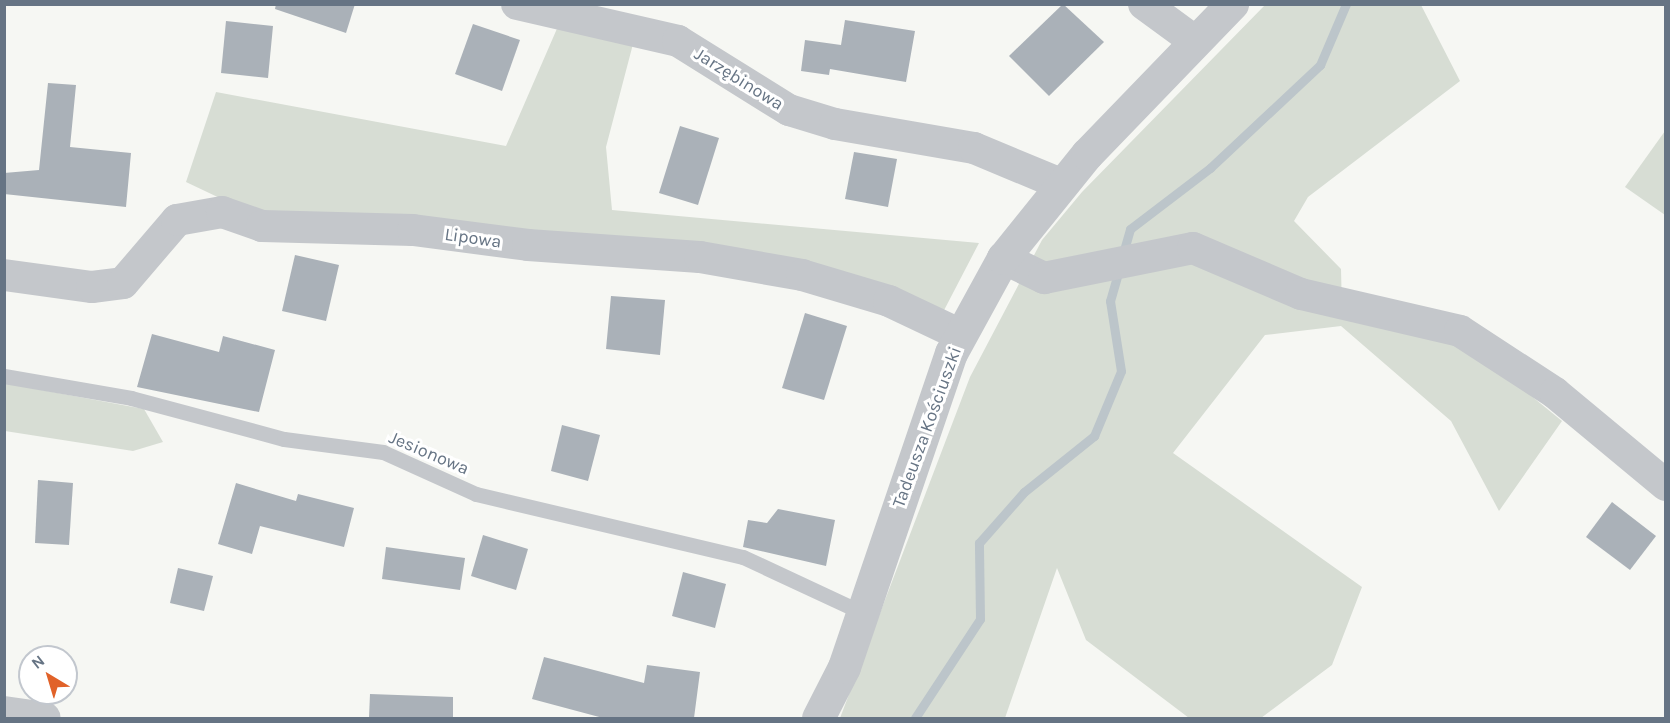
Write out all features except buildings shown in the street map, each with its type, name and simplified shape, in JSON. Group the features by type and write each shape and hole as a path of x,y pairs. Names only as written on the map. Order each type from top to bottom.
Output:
{"street":[{"name":"Jarzębinowa","path":"517,4 678,40 789,110 835,124 974,148 1063,185"},
{"path":"1144,4 1196,42"},
{"name":"Tadeusza Kościuszki","path":"818,718 863,613 961,334 1003,258 1063,185 1232,4"},
{"name":"Lipowa","path":"4,275 92,287 123,283 177,220 222,212 261,226 412,230 528,245 700,257 802,275 889,301 961,334"},
{"path":"1003,258 1044,278 1098,270 1132,259 1193,248 1301,294 1460,332 1555,393 1665,485"},
{"path":"4,712 45,718"}],"lane":[{"name":"Jesionowa","path":"4,376 131,398 284,439 384,452 476,494 742,557 863,613"}],"shaded area":[{"path":"1265,5 1421,5 1460,81 1308,197 1294,221 1341,269 1342,310 1445,340 1496,367 1562,421 1499,511 1451,421 1341,326 1265,335 1173,453 1362,587 1332,665 1261,718 1189,718 1086,640 1057,568 1005,718 840,718 970,377 1042,240 1082,192"},
{"path":"559,24 633,44 606,147 612,210 979,243 940,318 897,296 266,220 186,182 216,92 506,146"},
{"path":"1665,131 1665,215 1625,187"},
{"path":"4,383 144,409 163,442 133,451 5,431"}],"waterway":[{"path":"1122,257 1130,229 1210,168 1320,65 1346,4"},
{"path":"915,718 980,619 979,543 1024,492 1094,436 1121,371 1110,301 1119,270"}]}
